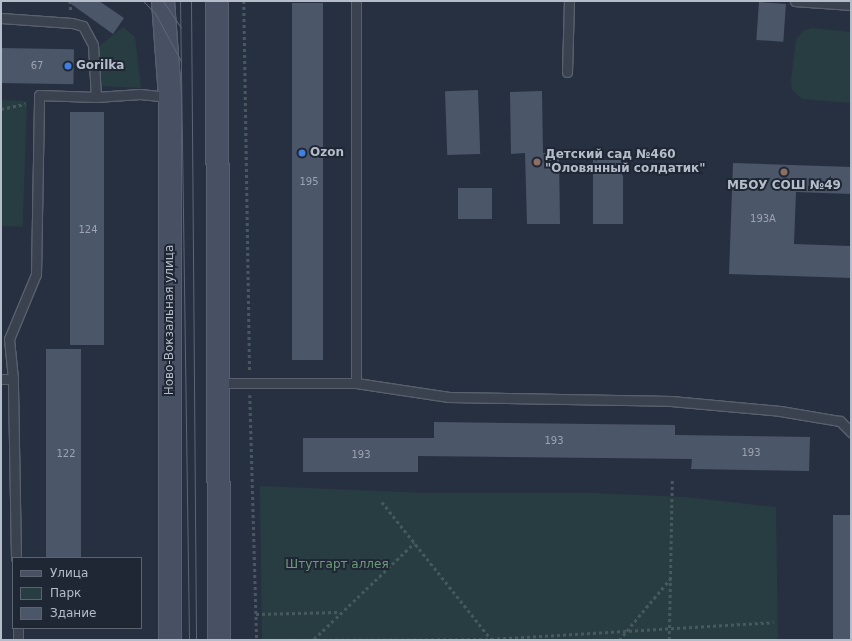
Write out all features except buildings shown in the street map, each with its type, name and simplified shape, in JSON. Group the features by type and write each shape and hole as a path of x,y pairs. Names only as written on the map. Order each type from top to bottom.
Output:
{"main road":[{"name":"Ново-Вокзальная улица","path":"163,1 170,97 170,640"},
{"path":"216,1 219,383 219,640"}],"lane":[{"path":"356,1 356,384"},
{"path":"567,72 569,1"},
{"path":"795,1 851,5"},
{"path":"1,18 72,23 83,26 93,45 96,97"},
{"path":"16,557 13,379 9,339 36,274 40,96 96,97 140,94 170,97"},
{"path":"1,379 13,379"},
{"path":"219,383 356,384 449,397 671,401 780,411 840,421 851,432"},
{"path":"18,629 18,640"}],"path":[{"path":"244,1 250,384 257,640 492,639 773,622"},
{"path":"1,110 22,106 40,96"},
{"path":"669,640 672,478"},
{"path":"382,502 492,639"},
{"path":"313,639 414,543"},
{"path":"619,640 670,578"},
{"path":"256,614 340,612"}],"green space":[{"path":"123,27 135,37 141,88 100,86 98,47"},
{"path":"812,28 851,32 851,103 802,99 792,90 791,81 796,40 803,31"},
{"path":"1,100 27,101 23,227 1,226"},
{"name":"Штутгарт аллея","path":"260,486 426,493 593,493 685,497 776,507 778,640 262,640"}],"tram line":[{"path":"143,1 155,13 181,61"},
{"path":"163,1 181,28"},
{"path":"180,1 189,640"},
{"path":"191,1 196,640"}],"place":[{"name":"Gorilka","path":"68,66"},
{"name":"Ozon","path":"302,153"},
{"name":"Детский сад №460 \"Оловянный солдатик\"","path":"537,162"},
{"name":"МБОУ СОШ №49","path":"784,172"}]}
